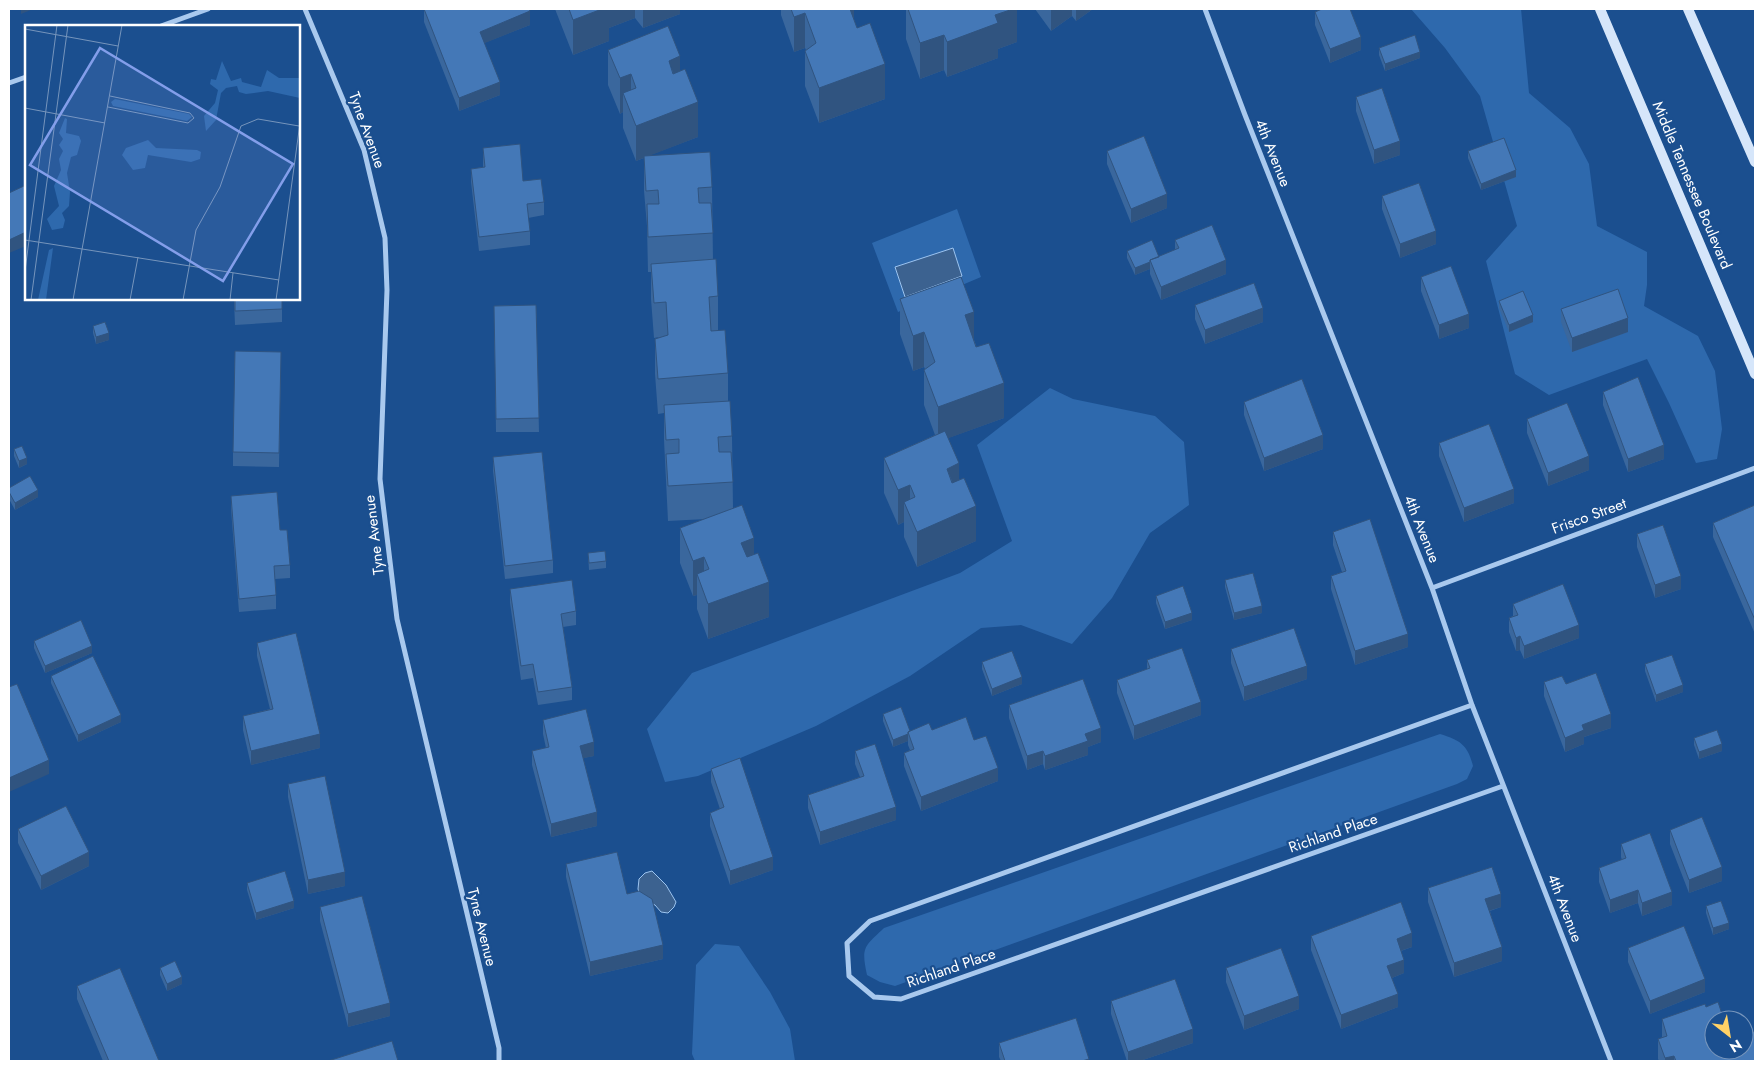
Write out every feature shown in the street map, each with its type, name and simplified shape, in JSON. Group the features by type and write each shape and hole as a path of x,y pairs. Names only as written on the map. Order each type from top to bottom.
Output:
{"main road":[{"name":"Middle Tennessee Boulevard","path":"1600,9 1755,374"},
{"path":"1688,9 1755,162"}],"street":[{"path":"164,25 208,9"},
{"name":"Tyne Avenue","path":"305,9 364,150 385,238 387,290 380,479 397,619 499,1048 499,1061"},
{"name":"4th Avenue","path":"1205,9 1245,116 1432,588 1472,705 1611,1061"},
{"path":"9,83 25,77"},
{"name":"Frisco Street","path":"1432,588 1755,468"},
{"name":"Richland Place","path":"1472,705 870,921 847,943 849,976 874,998 901,998 1503,786"}],"shaded area":[{"path":"1411,9 1521,9 1529,93 1570,128 1589,164 1597,226 1647,252 1647,285 1644,306 1698,336 1715,371 1722,429 1717,459 1696,463 1647,359 1549,395 1515,374 1486,261 1517,226 1480,96 1445,48"},
{"path":"957,209 981,277 898,312 872,243"},
{"path":"953,248 962,276 905,297 895,267"},
{"path":"1050,388 1073,399 1155,416 1184,442 1189,505 1150,533 1112,598 1072,644 1021,625 981,628 910,676 816,726 698,776 665,782 647,729 692,673 960,573 1012,541 977,445"},
{"path":"1440,734 1458,741 1469,753 1473,766 1467,779 1457,784 895,986 880,982 867,975 864,953 872,939 884,928"},
{"path":"652,871 666,885 676,902 668,913 661,912 655,905 641,899 638,889 639,879 645,873"},
{"path":"715,944 739,946 770,992 790,1029 795,1061 695,1061 692,1054 696,965"}],"building":[{"path":"424,9 529,9 530,11 480,32 500,82 459,98"},
{"path":"569,9 602,9 573,20"},
{"path":"791,9 850,9 857,28 870,23 885,64 819,88 805,51 816,43 805,13 794,17"},
{"path":"908,9 1013,9 995,15 998,23 947,42 944,35 920,43"},
{"path":"1322,9 1350,9 1361,37 1330,49 1315,12"},
{"path":"668,26 680,56 669,61 673,74 685,69 698,102 636,126 623,93 636,88 631,74 620,78 608,50"},
{"path":"1415,35 1420,52 1385,64 1379,48"},
{"path":"1382,88 1400,141 1374,150 1356,97"},
{"path":"1144,136 1167,194 1131,209 1107,151"},
{"path":"1504,138 1516,170 1481,184 1468,151"},
{"path":"520,144 523,181 541,179 544,202 527,204 530,231 479,237 471,169 485,167 483,148"},
{"path":"710,152 712,187 698,188 699,203 711,203 713,233 648,237 647,204 659,204 658,190 646,191 644,156"},
{"path":"1419,183 1436,231 1400,244 1382,196"},
{"path":"25,185 25,232 9,240 9,193"},
{"path":"1212,225 1226,260 1161,287 1150,260 1179,248 1175,240"},
{"path":"1152,240 1159,257 1135,268 1127,251"},
{"path":"716,259 718,296 709,297 711,331 725,330 728,373 658,379 655,339 668,335 666,302 654,303 651,264"},
{"path":"1451,266 1469,314 1439,325 1421,277"},
{"path":"961,277 974,312 965,315 976,347 989,343 1004,383 938,407 924,370 935,362 924,332 913,336 900,299"},
{"path":"1254,283 1263,308 1205,330 1195,305"},
{"path":"1618,289 1628,318 1572,338 1561,309"},
{"path":"1523,291 1533,315 1509,325 1499,301"},
{"path":"235,300 282,300 282,309 235,311"},
{"path":"536,305 539,418 496,419 494,306"},
{"path":"105,322 109,333 96,337 93,326"},
{"path":"235,351 281,352 279,453 233,452"},
{"path":"1638,377 1664,445 1628,459 1603,392"},
{"path":"1302,379 1323,435 1264,458 1244,402"},
{"path":"730,401 732,436 718,437 719,452 731,452 733,482 668,486 666,454 679,453 679,439 666,440 664,405"},
{"path":"1567,403 1589,456 1548,473 1527,419"},
{"path":"1489,424 1514,489 1464,508 1439,443"},
{"path":"945,431 959,463 947,469 952,483 964,478 976,506 917,532 904,502 915,497 910,485 898,490 884,458"},
{"path":"22,446 27,458 19,461 14,449"},
{"path":"542,452 553,560 505,566 493,457"},
{"path":"30,476 38,490 15,503 9,488"},
{"path":"277,492 280,530 287,530 290,565 274,566 276,595 239,599 231,496"},
{"path":"742,505 754,538 741,543 747,557 758,553 769,582 708,604 697,574 709,569 704,557 693,561 680,528"},
{"path":"1755,505 1755,620 1713,523"},
{"path":"1370,519 1408,634 1355,651 1331,576 1346,571 1333,532"},
{"path":"1663,525 1681,576 1655,585 1637,534"},
{"path":"605,551 606,561 589,563 588,553"},
{"path":"1253,573 1262,606 1234,613 1225,580"},
{"path":"572,580 576,611 561,614 572,687 538,692 533,664 521,666 510,589"},
{"path":"1563,584 1579,625 1524,646 1520,636 1516,638 1509,618 1518,615 1513,604"},
{"path":"1183,586 1192,613 1165,622 1156,596"},
{"path":"81,620 92,646 45,666 34,641"},
{"path":"1294,628 1307,666 1244,687 1231,649"},
{"path":"296,633 320,734 251,751 243,716 273,709 257,643"},
{"path":"1182,648 1201,702 1134,726 1117,680 1150,668 1147,660"},
{"path":"1012,651 1022,677 992,689 982,662"},
{"path":"1672,655 1683,685 1656,695 1645,664"},
{"path":"93,656 121,715 78,735 51,676"},
{"path":"1596,673 1611,714 1582,725 1584,730 1565,738 1544,682 1562,676 1566,684"},
{"path":"1083,679 1101,728 1085,734 1088,741 1045,756 1043,751 1027,756 1009,705"},
{"path":"17,684 49,760 9,778 9,687"},
{"path":"901,707 910,731 908,734 893,740 883,714"},
{"path":"586,709 594,742 580,746 597,812 551,824 532,751 549,747 543,720"},
{"path":"966,717 974,740 986,736 998,768 921,797 904,753 914,749 908,732 929,723 932,730"},
{"path":"1717,730 1722,744 1699,752 1694,738"},
{"path":"875,744 896,807 820,832 808,795 864,776 855,751"},
{"path":"740,758 773,857 730,871 710,813 724,807 711,769"},
{"path":"325,776 345,872 308,880 288,784"},
{"path":"66,806 89,852 41,876 18,829"},
{"path":"1702,817 1722,867 1689,880 1670,830"},
{"path":"1650,833 1672,892 1642,903 1638,890 1610,900 1599,868 1626,858 1621,844"},
{"path":"617,852 627,894 639,891 652,899 663,945 590,962 566,864"},
{"path":"1492,867 1501,894 1485,899 1502,947 1454,963 1428,888"},
{"path":"285,871 294,901 256,913 247,883"},
{"path":"362,896 390,1003 348,1014 320,907"},
{"path":"1721,901 1729,923 1713,928 1706,906"},
{"path":"1401,902 1412,933 1397,939 1404,960 1387,966 1398,994 1341,1015 1311,936"},
{"path":"1684,926 1705,979 1650,1001 1628,948"},
{"path":"1281,948 1299,996 1244,1016 1226,968"},
{"path":"175,961 182,977 167,984 160,968"},
{"path":"120,968 159,1061 109,1061 77,986"},
{"path":"1175,979 1193,1029 1128,1052 1111,1001"},
{"path":"1718,1002 1721,1010 1704,1010 1704,1060 1754,1060 1755,1031 1755,1061 1676,1061 1674,1056 1665,1058 1658,1039 1667,1036 1662,1019 1705,1004 1706,1007"},
{"path":"1076,1018 1089,1059 1082,1061 1005,1061 999,1043"},
{"path":"392,1041 398,1061 328,1061"}]}
